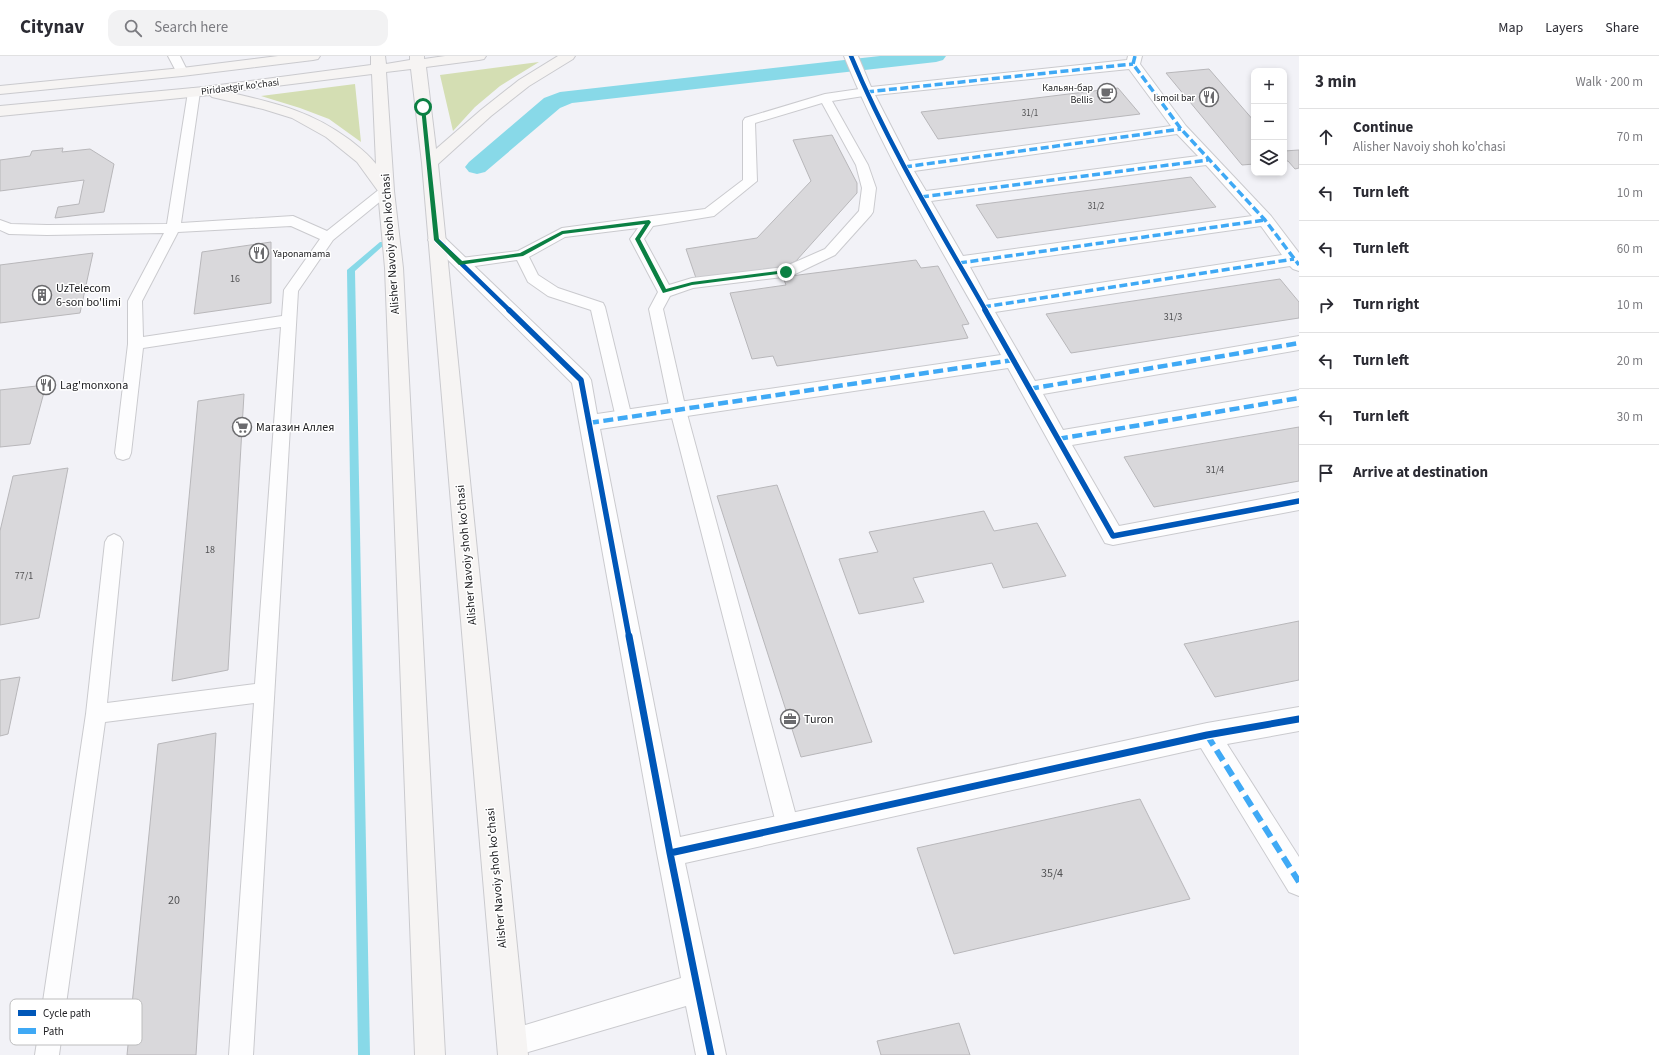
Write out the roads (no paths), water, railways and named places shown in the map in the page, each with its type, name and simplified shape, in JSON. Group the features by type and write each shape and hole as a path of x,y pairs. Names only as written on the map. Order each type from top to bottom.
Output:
{"main road":[{"path":"213,68 236,56"},
{"name":"Piridastgir ko'chasi","path":"0,90 182,72 313,56"},
{"name":"Piridastgir ko'chasi","path":"0,111 199,91 379,63 479,56"},
{"path":"430,163 486,113 524,83 568,56"},
{"name":"Alisher Navoiy shoh ko'chasi","path":"418,60 430,163 512,1049"},
{"name":"Alisher Navoiy shoh ko'chasi","path":"379,63 386,191 394,268 430,1055"},
{"path":"199,91 271,107 297,115 319,126 364,159 386,191"}],"street":[{"path":"866,92 1134,60 1181,129 1265,220 1297,262 983,307"},
{"path":"853,61 866,92 904,167 1113,536 1299,501"},
{"path":"904,167 1181,129"},
{"path":"921,197 1208,160"},
{"path":"959,263 1265,220"},
{"path":"437,240 581,380 670,853 710,1055"},
{"path":"1029,389 1299,343"},
{"path":"589,423 1013,360"},
{"path":"1058,439 1299,398"},
{"path":"670,853 1207,735 1299,719"},
{"path":"1207,735 1299,882"},
{"path":"512,1049 697,988"}],"lane":[{"path":"174,56 182,72"},
{"path":"123,453 136,344 135,301 173,228 199,91"},
{"path":"461,263 521,254 562,233 709,213 750,181 750,121 825,98 866,92"},
{"path":"788,827 678,410 656,309 665,292 692,284 786,272 830,252 866,212 869,188 862,165 825,98"},
{"path":"241,1055 291,290 328,237 386,191"},
{"path":"0,225 8,229 47,230 173,228 293,221 328,237"},
{"path":"649,222 637,239 665,292"},
{"path":"521,254 533,278 553,292 598,307 624,418"},
{"path":"136,344 290,320"},
{"path":"55,999 96,714 114,542"},
{"path":"96,714 265,692"},
{"path":"47,1055 48,1045"}],"waterway":[{"path":"477,167 552,103 568,97 936,56"},
{"path":"364,1055 351,270 382,244"}],"place":[{"name":"Кальян-бар Bellis","path":"1107,93"},
{"name":"Ismoil bar","path":"1209,97"},
{"name":"Yaponamama","path":"259,253"},
{"name":"UzTelecom 6-son bo'limi","path":"42,295"},
{"name":"Lag'monxona","path":"46,385"},
{"name":"Магазин Аллея","path":"242,427"},
{"name":"Turon","path":"790,719"}]}
